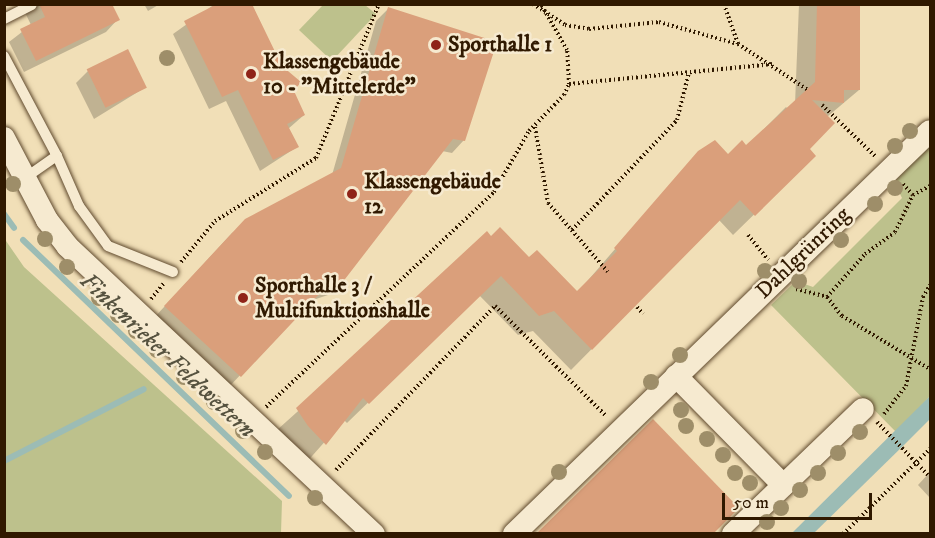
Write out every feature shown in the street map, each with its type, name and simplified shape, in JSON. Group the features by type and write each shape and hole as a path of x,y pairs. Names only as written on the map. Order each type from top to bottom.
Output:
{"street":[{"name":"Dahlgrünring","path":"514,534 930,131"},
{"path":"4,138 24,178 67,246 374,534"},
{"path":"676,376 783,486"},
{"path":"733,534 864,409"}],"lane":[{"path":"4,19 32,5"},
{"path":"4,56 57,156 80,206 108,246 174,272"},
{"path":"24,178 57,156"}],"path":[{"path":"139,314 215,221 316,158 379,4"},
{"path":"253,419 494,192 535,126 569,84 567,50 542,12 533,4"},
{"path":"541,4 542,12"},
{"path":"724,4 738,44"},
{"path":"542,12 589,29 659,22 738,44 772,64 808,90"},
{"path":"569,84 772,64"},
{"path":"572,231 677,120 689,72"},
{"path":"822,105 852,136"},
{"path":"535,126 548,203 608,272"},
{"path":"827,297 865,255 895,232 913,195 930,186"},
{"path":"748,235 780,275 796,289 827,297 842,316 930,369"},
{"path":"930,285 910,357 906,386 878,423 930,477"},
{"path":"322,483 495,306 620,430"},
{"path":"637,306 643,314"},
{"path":"843,534 930,449"}],"green space":[{"path":"323,5 365,5 376,14 332,61 299,30"},
{"path":"930,145 930,396 897,433 771,305 796,281 813,287 902,198 894,182"},
{"path":"4,238 24,267 282,501 281,533 5,533"}],"water":[{"path":"930,396 930,419 906,443 814,533 792,533"}],"building":[{"path":"39,4 112,4 120,20 36,61 20,29 45,17"},
{"name":"Klassengebäude 10 - \"Mittelerde\"","path":"217,4 252,4 282,66 301,82 294,91 305,115 287,124 299,147 273,160 238,90 222,97 184,21"},
{"path":"817,4 860,4 860,90 844,90 844,103 812,100 835,123 810,149 816,156 755,216 740,200 592,350 554,311 539,316 501,276 369,404 363,398 326,445 308,426 296,408 487,231 491,236 500,227 529,257 537,250 577,291 617,251 614,248 698,151 715,140 728,154 742,140 746,145 815,82"},
{"path":"388,7 497,42 465,141 453,139 342,283 323,290 241,377 164,306 245,219 341,168"},
{"path":"128,49 147,88 106,108 87,69"},
{"path":"653,419 739,508 713,534 536,534"}],"waterway":[{"name":"Finkenrieker Feldwettern","path":"4,214 14,228"},
{"name":"Finkenrieker Feldwettern","path":"23,240 289,496"},
{"path":"4,461 144,389"}],"place":[{"name":"Sporthalle 1","path":"436,45"},
{"name":"Klassengebäude 10 - \"Mittelerde\"","path":"251,74"},
{"name":"Klassengebäude 12","path":"352,194"},
{"name":"Sporthalle 3 / Multifunktionshalle","path":"243,298"}]}
